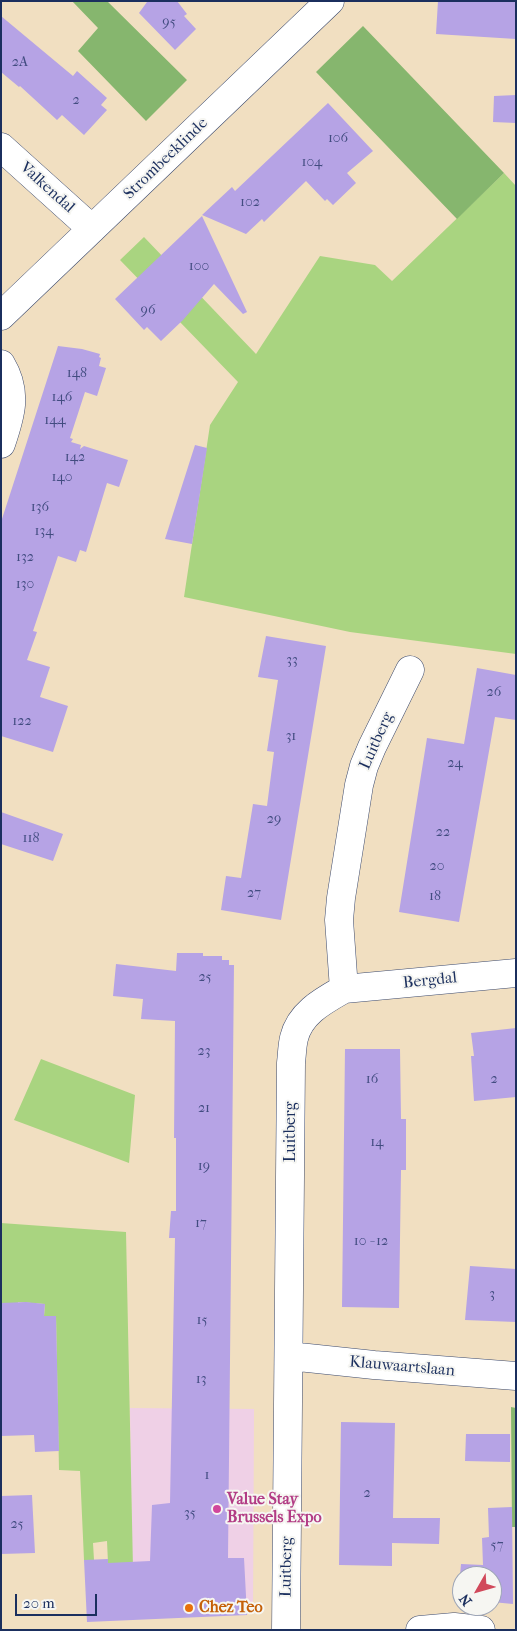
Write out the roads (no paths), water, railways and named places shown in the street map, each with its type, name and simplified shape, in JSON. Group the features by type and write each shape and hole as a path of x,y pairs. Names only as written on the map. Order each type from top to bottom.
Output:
{"street":[{"name":"Strombeeklinde","path":"1,316 330,1"},
{"name":"Valkendal","path":"1,147 92,229"},
{"path":"1,364 10,381 11,403 8,422 1,444"},
{"name":"Luitberg","path":"286,1630 291,1062 294,1038 302,1020 317,1005 344,989 339,920 359,785 372,747 410,670"},
{"name":"Bergdal","path":"344,989 516,973"},
{"name":"Klauwaartslaan","path":"289,1356 374,1365 516,1376"},
{"path":"420,1630 454,1627 481,1630"}],"place":[{"name":"Value Stay Brussels Expo","path":"217,1509"},
{"name":"Chez Teo","path":"189,1608"}]}
